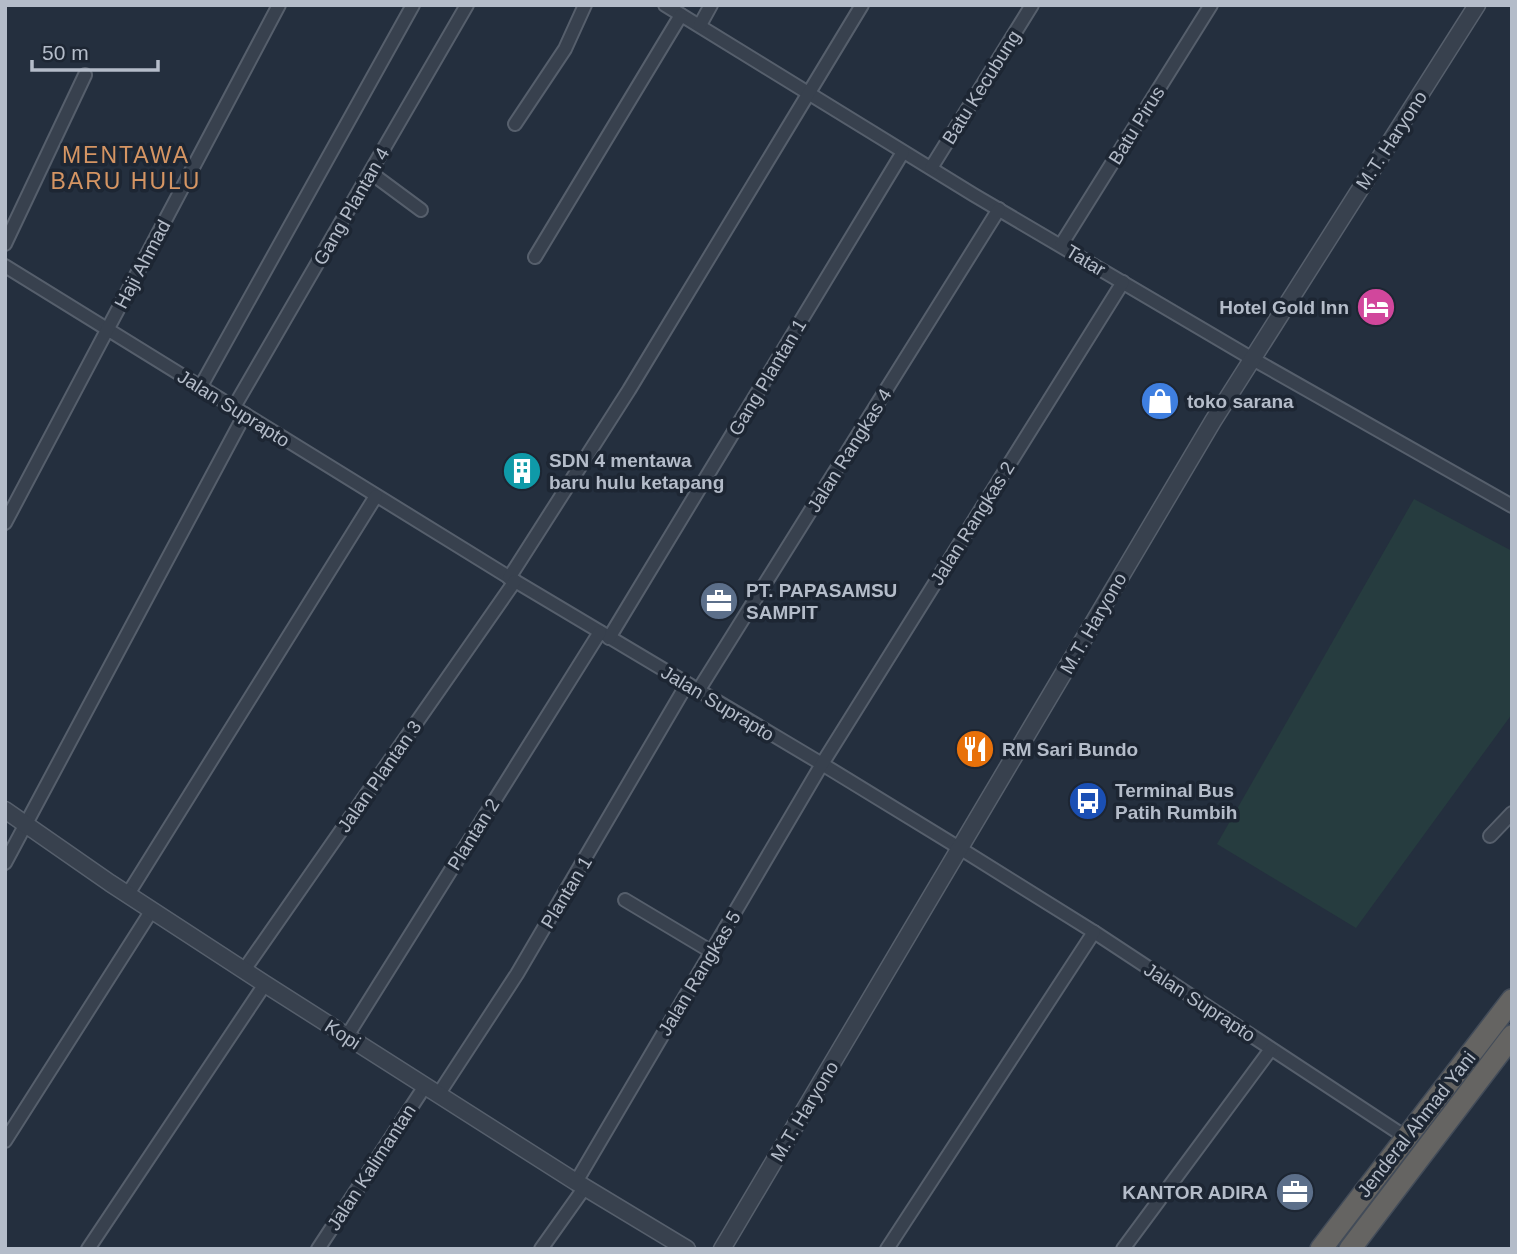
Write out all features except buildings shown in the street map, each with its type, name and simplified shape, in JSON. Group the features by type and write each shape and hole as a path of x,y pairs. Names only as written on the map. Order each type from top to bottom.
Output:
{"highway":[{"name":"Jenderal Ahmad Yani","path":"1321,1249 1512,1000"},
{"name":"Jenderal Ahmad Yani","path":"1350,1249 1512,1036"}],"street":[{"name":"Haji Ahmad","path":"5,523 279,5"},
{"path":"201,386 414,5"},
{"name":"Gang Plantan 4","path":"5,863 240,411 467,5"},
{"path":"515,124 565,49 585,5"},
{"name":"Tatar","path":"665,5 999,209 1251,358 1512,506"},
{"path":"700,25 711,5"},
{"name":"Jalan Plantan 3","path":"244,970 512,580 862,5"},
{"name":"Batu Kecubung","path":"931,168 1032,5"},
{"name":"Batu Pirus","path":"1061,245 1211,5"},
{"name":"M.T. Haryono","path":"722,1249 1251,358 1477,5"},
{"path":"535,257 681,15"},
{"path":"5,244 85,75"},
{"name":"Gang Plantan 1","path":"605,635 903,152"},
{"path":"371,173 421,210"},
{"name":"Jalan Rangkas 4","path":"692,688 999,209"},
{"name":"Jalan Suprapto","path":"5,266 512,580 961,849 1094,932 1425,1151"},
{"name":"Jalan Rangkas 2","path":"822,764 1123,282"},
{"path":"128,894 376,496"},
{"name":"Plantan 2","path":"347,1036 605,635"},
{"name":"Plantan 1","path":"432,1090 523,963 692,688"},
{"name":"Jalan Rangkas 5","path":"541,1249 822,764"},
{"name":"Kopi","path":"5,810 265,984 580,1185 687,1249"},
{"path":"1490,836 1512,814"},
{"path":"625,900 712,952"},
{"path":"5,1142 152,910"},
{"path":"887,1249 1094,932"},
{"path":"88,1249 265,984"},
{"path":"1123,1249 1271,1049"},
{"name":"Jalan Kalimantan","path":"318,1249 432,1090"}],"green space":[{"path":"1414,499 1512,551 1512,714 1356,928 1217,844"}],"place":[{"name":"Hotel Gold Inn","path":"1376,307"},
{"name":"toko sarana","path":"1160,401"},
{"name":"SDN 4 mentawa baru hulu ketapang","path":"522,471"},
{"name":"PT. PAPASAMSU SAMPIT","path":"719,601"},
{"name":"RM Sari Bundo","path":"975,749"},
{"name":"Terminal Bus Patih Rumbih","path":"1088,801"},
{"name":"KANTOR ADIRA","path":"1295,1192"}],"district":[{"name":"MENTAWA BARU HULU","path":"126,168"}]}
